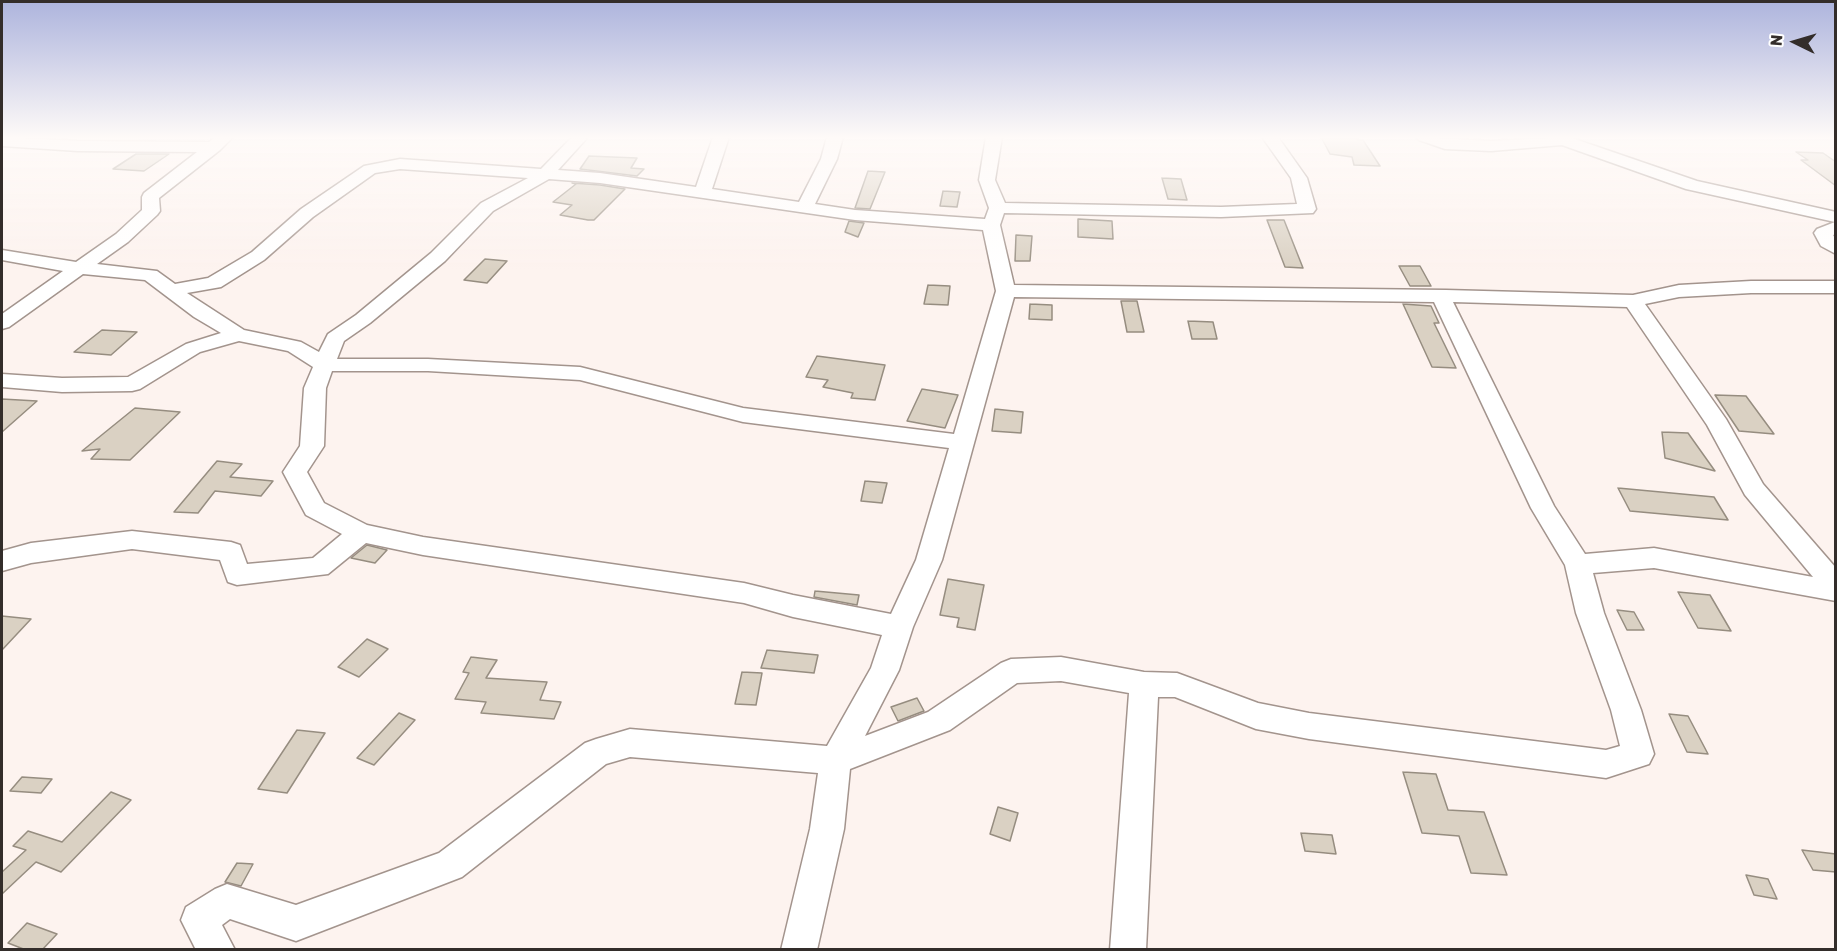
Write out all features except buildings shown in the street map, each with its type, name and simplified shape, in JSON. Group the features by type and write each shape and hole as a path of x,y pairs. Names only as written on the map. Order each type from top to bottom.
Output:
{"street":[{"path":"2,323 122,238 151,211 150,197 170,181"},
{"path":"174,290 214,283 258,256 307,213 352,181"},
{"path":"294,346 335,339 438,257 487,207 533,181"},
{"path":"623,181 855,215 995,217 1307,209 1300,181"},
{"path":"702,193 706,181"},
{"path":"804,209 818,181"},
{"path":"799,950 827,829 835,761 885,670 899,627 929,560 1006,291 987,181"},
{"path":"1682,181 1836,217"},
{"path":"1836,227 1823,233 1827,243 1836,249"},
{"path":"2,255 150,275 174,290 201,314 238,335 294,346 326,365 428,365 580,374 743,415 961,442"},
{"path":"1006,291 1446,296 1633,301 1679,291 1751,286 1836,287"},
{"path":"218,950 199,920 227,902 296,923 450,865 596,753 630,743 835,761 939,721 1011,671 1061,669 1099,674 1144,684 1176,685 1256,716 1309,726 1606,764 1638,754 1626,710 1590,613 1578,564 1543,508 1443,303 1446,296"},
{"path":"1633,301 1718,424 1754,489 1820,566 1836,590"},
{"path":"2,381 62,385 132,384 193,348 238,335"},
{"path":"335,339 315,388 312,446 295,472 315,509 361,533 423,546 744,593 793,606 899,627"},
{"path":"2,561 31,553 132,540 231,552 237,575 319,567 361,533"},
{"path":"1578,564 1654,558 1836,590"},
{"path":"1128,950 1144,684"}]}
